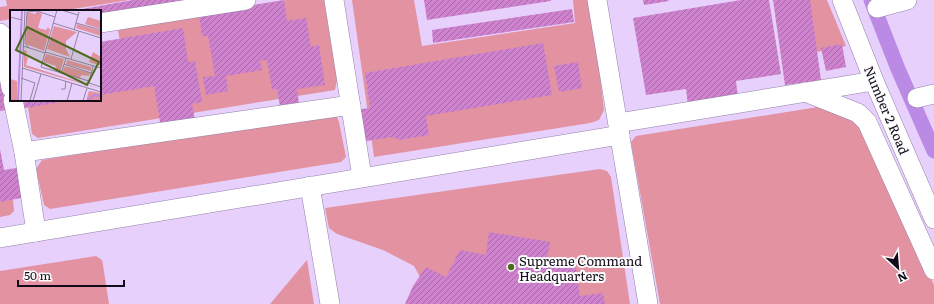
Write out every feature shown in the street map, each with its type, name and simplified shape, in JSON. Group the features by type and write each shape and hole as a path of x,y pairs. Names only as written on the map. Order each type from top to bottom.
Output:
{"street":[{"path":"101,23 246,0"},
{"path":"334,0 362,177"},
{"path":"597,0 648,304"},
{"name":"Number 2 Road","path":"842,0 874,81 934,219"},
{"path":"877,8 907,0"},
{"path":"5,41 10,80"},
{"path":"0,238 362,177 619,129 805,92 874,81"},
{"path":"805,92 858,113 867,122 934,270"},
{"path":"13,101 24,152 36,232"},
{"path":"24,152 351,105"},
{"path":"310,186 330,304"}],"shaded area":[{"path":"6,0 129,0 67,10 10,10 10,19 0,21 0,7 7,6"},
{"path":"287,0 324,0 337,80 335,90 38,138 32,134 28,107 49,101 101,101 101,85 127,77 118,31 123,25"},
{"path":"352,0 414,0 422,46 575,23 573,0 591,0 604,110 599,120 590,123 374,157"},
{"path":"801,0 827,0 846,46 812,53"},
{"path":"824,106 857,124 865,136 934,285 934,304 660,304 631,142 636,136"},
{"path":"330,114 337,117 339,122 346,157 341,162 50,209 44,205 36,169 42,160"},
{"path":"600,169 607,171 611,177 630,304 435,304 414,266 383,250 337,234 329,228 325,208"},
{"path":"0,197 13,199 14,211 10,215 0,217"},
{"path":"96,256 102,260 109,304 0,304 0,271"},
{"path":"307,260 314,304 270,304"}],"building":[{"path":"133,0 209,0 101,19 101,10 77,10"},
{"path":"284,0 287,21 306,18 311,47 319,45 325,85 297,89 299,104 280,107 277,89 272,90 267,60 260,61 262,70 226,76 228,91 206,95 203,77 215,76 208,36 202,36 199,14"},
{"path":"424,0 551,0 551,1 427,20"},
{"path":"643,0 668,0 669,1 644,5"},
{"path":"741,0 769,0 781,74 736,81 738,98 688,106 686,89 646,95 633,18"},
{"path":"773,0 810,0 821,80 785,85"},
{"path":"572,9 574,22 433,43 432,30"},
{"path":"183,28 188,62 195,61 202,102 192,104 195,120 170,126 160,122 154,86 101,95 101,42"},
{"path":"543,43 552,95 426,116 429,135 399,140 392,137 360,142 355,110 370,108 365,73"},
{"path":"842,44 846,67 826,71 821,48"},
{"path":"578,62 582,88 559,92 554,66"},
{"path":"2,82 6,110 0,111 0,83"},
{"path":"18,101 66,101 20,109"},
{"path":"0,149 4,170 16,168 23,173 25,192 21,198 0,202"},
{"name":"Supreme Command Headquarters","path":"489,232 550,242 546,264 576,268 580,296 603,293 605,304 405,304 413,286 426,267 446,277 460,250 486,255"}],"waterway":[{"path":"871,0 898,69 934,151"}],"place":[{"name":"Supreme Command Headquarters","path":"511,267"}]}
